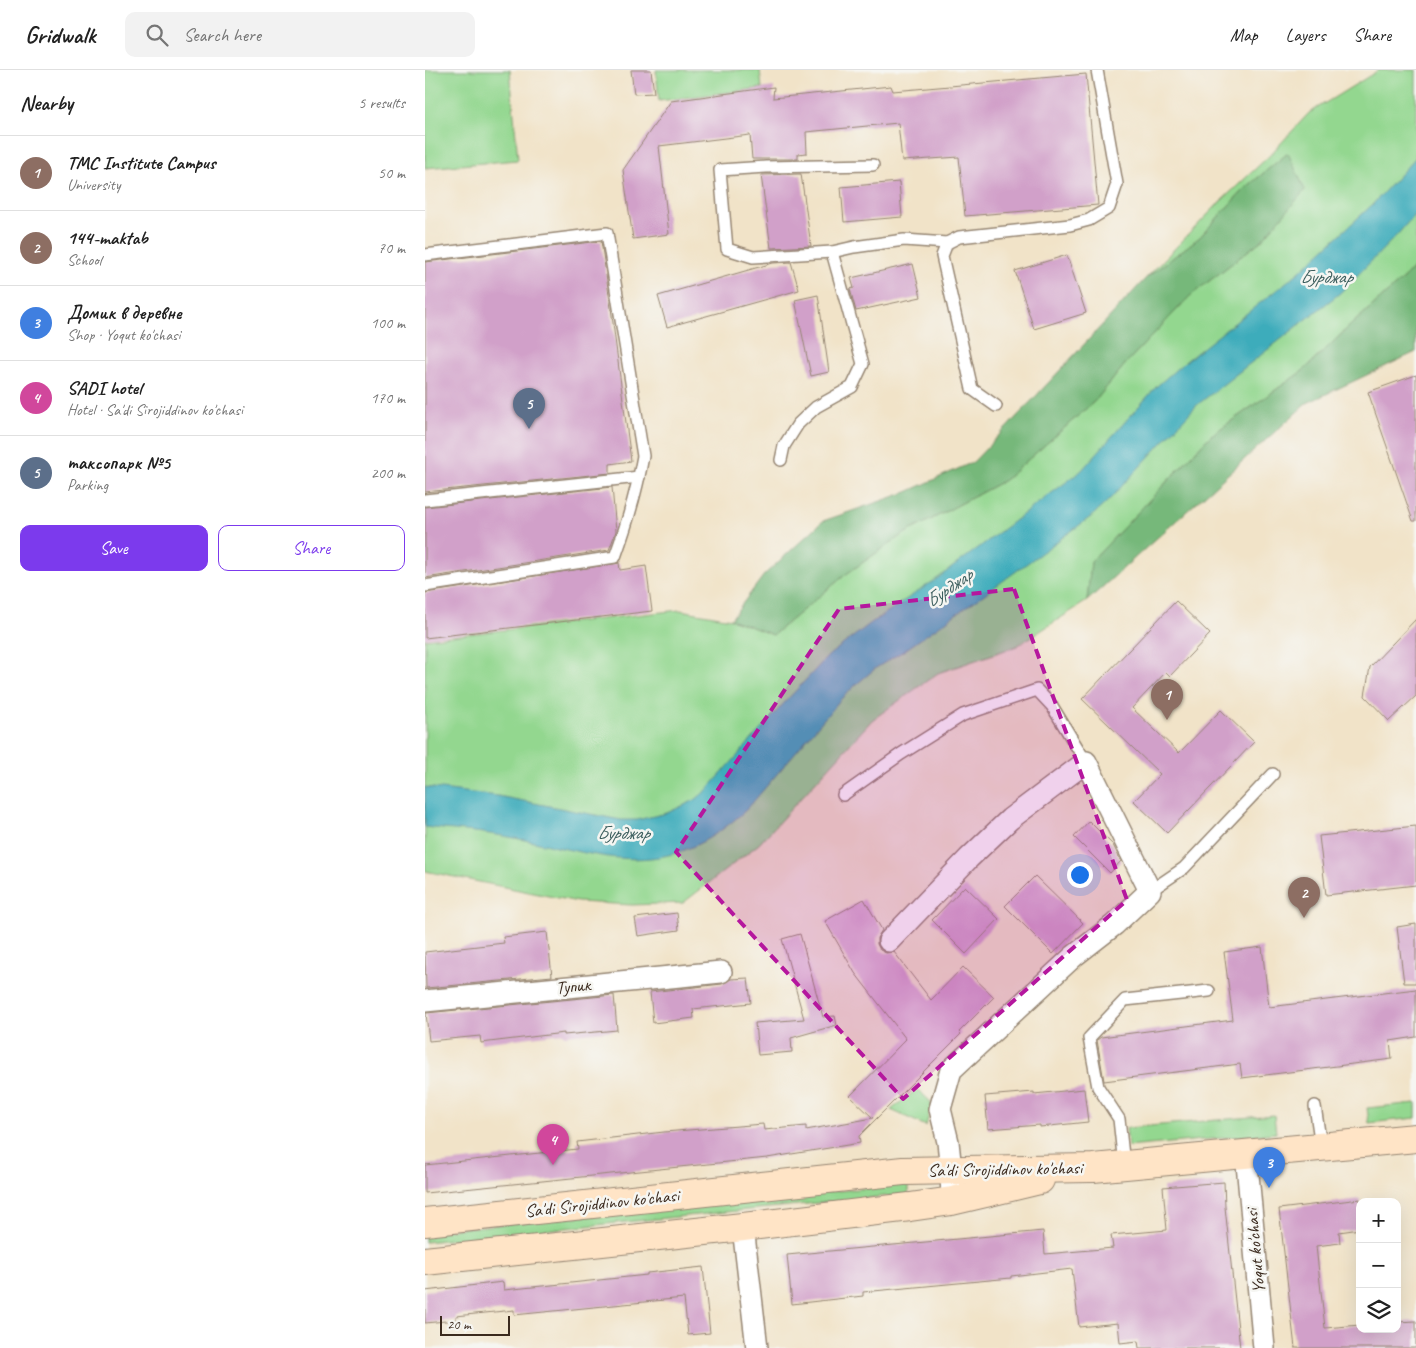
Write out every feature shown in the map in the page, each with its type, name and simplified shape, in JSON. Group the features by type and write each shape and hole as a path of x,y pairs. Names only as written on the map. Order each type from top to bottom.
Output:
{"street":[{"path":"889,941 1009,819 1086,762 1150,891 1114,925 1074,956 951,1070 940,1109 948,1142 951,1170 951,1201"},
{"name":"Тупик","path":"425,1001 721,972"},
{"path":"1093,1168 1416,1138"},
{"name":"Yoqut ko'chasi","path":"1246,1153 1264,1348"},
{"name":"Sa'di Sirojiddinov ko'chasi","path":"425,1222 903,1171 1093,1168"},
{"name":"Sa'di Sirojiddinov ko'chasi","path":"425,1261 910,1207 951,1201 1093,1168"},
{"path":"743,1227 757,1348"}],"lane":[{"path":"873,165 720,170 727,249 753,258 832,252 854,246 904,240 947,242 959,237 1070,224 1089,220 1109,208 1117,184 1097,70"},
{"path":"425,255 607,233 643,456 625,528 615,557 425,586"},
{"path":"947,242 942,256 972,389 996,406"},
{"path":"781,460 784,446 798,424 816,408 852,387 863,364 832,252"},
{"path":"425,500 639,477"},
{"path":"843,795 901,754 963,715 1037,690 1052,706 1086,762"},
{"path":"1150,891 1184,868 1273,774"},
{"path":"1124,1165 1119,1119 1098,1087 1089,1038 1125,1000 1209,991"},
{"path":"1315,1106 1321,1146"}],"highlighted area":[{"path":"1014,589 1127,900 903,1099 676,852 839,609"}],"green space":[{"path":"425,70 510,70 518,160 425,168"},
{"path":"656,70 760,70 762,88 659,101"},
{"path":"1379,70 1416,70 1416,265 1304,370 1210,436 1091,562 1087,601 1017,646 938,673 872,720 759,844 683,903 632,905 578,902 425,871 425,639 680,610 731,619 773,635 845,575 902,535 1005,480 1096,400 1127,362 1190,296 1262,240 1288,153 1243,190 1200,237 1146,278 1220,202 1269,156 1309,113"},
{"path":"1288,153 1305,190 1262,240 1190,296 1127,362 1096,400 1005,480 902,535 845,575 773,635 731,619 764,575 823,521 907,492 973,462 1146,278 1200,237 1243,190"},
{"path":"1416,265 1416,352 1307,403 1087,601 1091,562 1210,436 1304,370"},
{"path":"917,1089 932,1103 926,1126 891,1110"},
{"path":"1416,1103 1416,1118 1369,1123 1367,1108"},
{"path":"1274,1115 1276,1133 1128,1147 1126,1128"},
{"path":"908,1184 908,1194 425,1242 425,1232"}],"water":[{"name":"Бурджар","path":"1416,157 1416,213 1340,293 1197,405 1092,516 996,586 876,668 858,683 841,699 748,808 716,834 686,849 657,857 628,859 479,832 425,827 425,787 498,796 621,820 637,820 667,813 695,800 707,790 829,655 871,623 938,578 1081,471 1157,386 1298,273 1372,205"}],"building":[{"path":"631,70 651,70 654,93 634,94"},
{"path":"1086,74 1098,205 965,216 959,157 902,161 898,123 806,132 807,153 798,154 798,159 752,159 750,135 659,146 669,234 633,239 623,170 671,101 774,87 773,98 891,86 893,91"},
{"path":"801,174 811,246 771,248 761,175"},
{"path":"899,182 902,217 844,222 841,187"},
{"path":"601,241 631,461 610,464 610,473 425,492 425,262"},
{"path":"1067,255 1086,313 1034,329 1015,271"},
{"path":"791,262 799,290 667,327 658,296 773,263"},
{"path":"913,264 921,297 856,311 850,289 854,288 851,278"},
{"path":"818,295 829,372 811,376 795,300"},
{"path":"1416,375 1416,521 1413,521 1368,392"},
{"path":"612,487 616,531 609,550 425,578 425,507"},
{"path":"619,563 620,570 646,566 652,611 425,638 425,593"},
{"path":"1176,601 1210,634 1170,676 1166,672 1132,708 1179,753 1221,710 1254,742 1167,833 1134,801 1160,774 1082,699"},
{"path":"1416,619 1416,696 1389,721 1365,696 1370,667"},
{"path":"1089,821 1113,845 1121,861 1110,873 1074,837"},
{"path":"1416,826 1416,885 1326,895 1319,836"},
{"path":"1035,876 1083,923 1053,954 1005,906"},
{"path":"965,886 999,919 966,954 932,920"},
{"path":"864,899 882,930 877,938 880,950 886,953 894,952 931,1000 963,967 994,997 959,1032 961,1034 859,1136 860,1143 767,1158 425,1193 425,1165 578,1149 577,1142 664,1132 763,1124 764,1130 806,1126 806,1130 873,1118 850,1096 906,1039 855,973 825,921"},
{"path":"677,913 679,930 638,936 635,918"},
{"path":"1416,924 1416,983 1404,983 1397,927"},
{"path":"547,932 552,976 426,988 425,952 504,943 503,937"},
{"path":"800,934 823,1017 835,1016 837,1025 791,1038 792,1052 758,1055 755,1023 804,1019 782,939"},
{"path":"1262,947 1269,1007 1416,989 1416,1037 1390,1041 1392,1059 1242,1078 1240,1064 1104,1081 1097,1040 1101,1037 1233,1020 1224,952"},
{"path":"748,978 751,1003 693,1009 694,1018 653,1023 650,992 722,984 731,979"},
{"path":"614,995 617,1030 564,1035 564,1033 481,1043 480,1036 429,1041 426,1013"},
{"path":"1084,1089 1088,1122 1040,1127 1040,1125 988,1129 985,1096"},
{"path":"1224,1182 1240,1348 1139,1348 1138,1341 1120,1343 1118,1323 1079,1327 1072,1269 1011,1276 1011,1278 863,1292 863,1296 792,1304 787,1255 1043,1231 1045,1254 1113,1248 1111,1235 1167,1230 1163,1187"},
{"path":"1356,1199 1356,1230 1339,1232 1340,1243 1316,1246 1325,1328 1356,1325 1356,1333 1401,1333 1401,1322 1416,1321 1416,1348 1295,1348 1279,1209"},
{"path":"703,1267 710,1333 688,1335 684,1298 514,1315 514,1310 456,1316 456,1320 425,1323 425,1291 503,1282 504,1290 647,1275 647,1273"}],"place":[{"name":"таксопарк №5","path":"529,429"},
{"name":"TMC Institute Campus","path":"1167,720"},
{"name":"144-maktab","path":"1304,918"},
{"name":"SADI hotel","path":"553,1165"},
{"name":"Домик в деревне","path":"1269,1188"}]}
